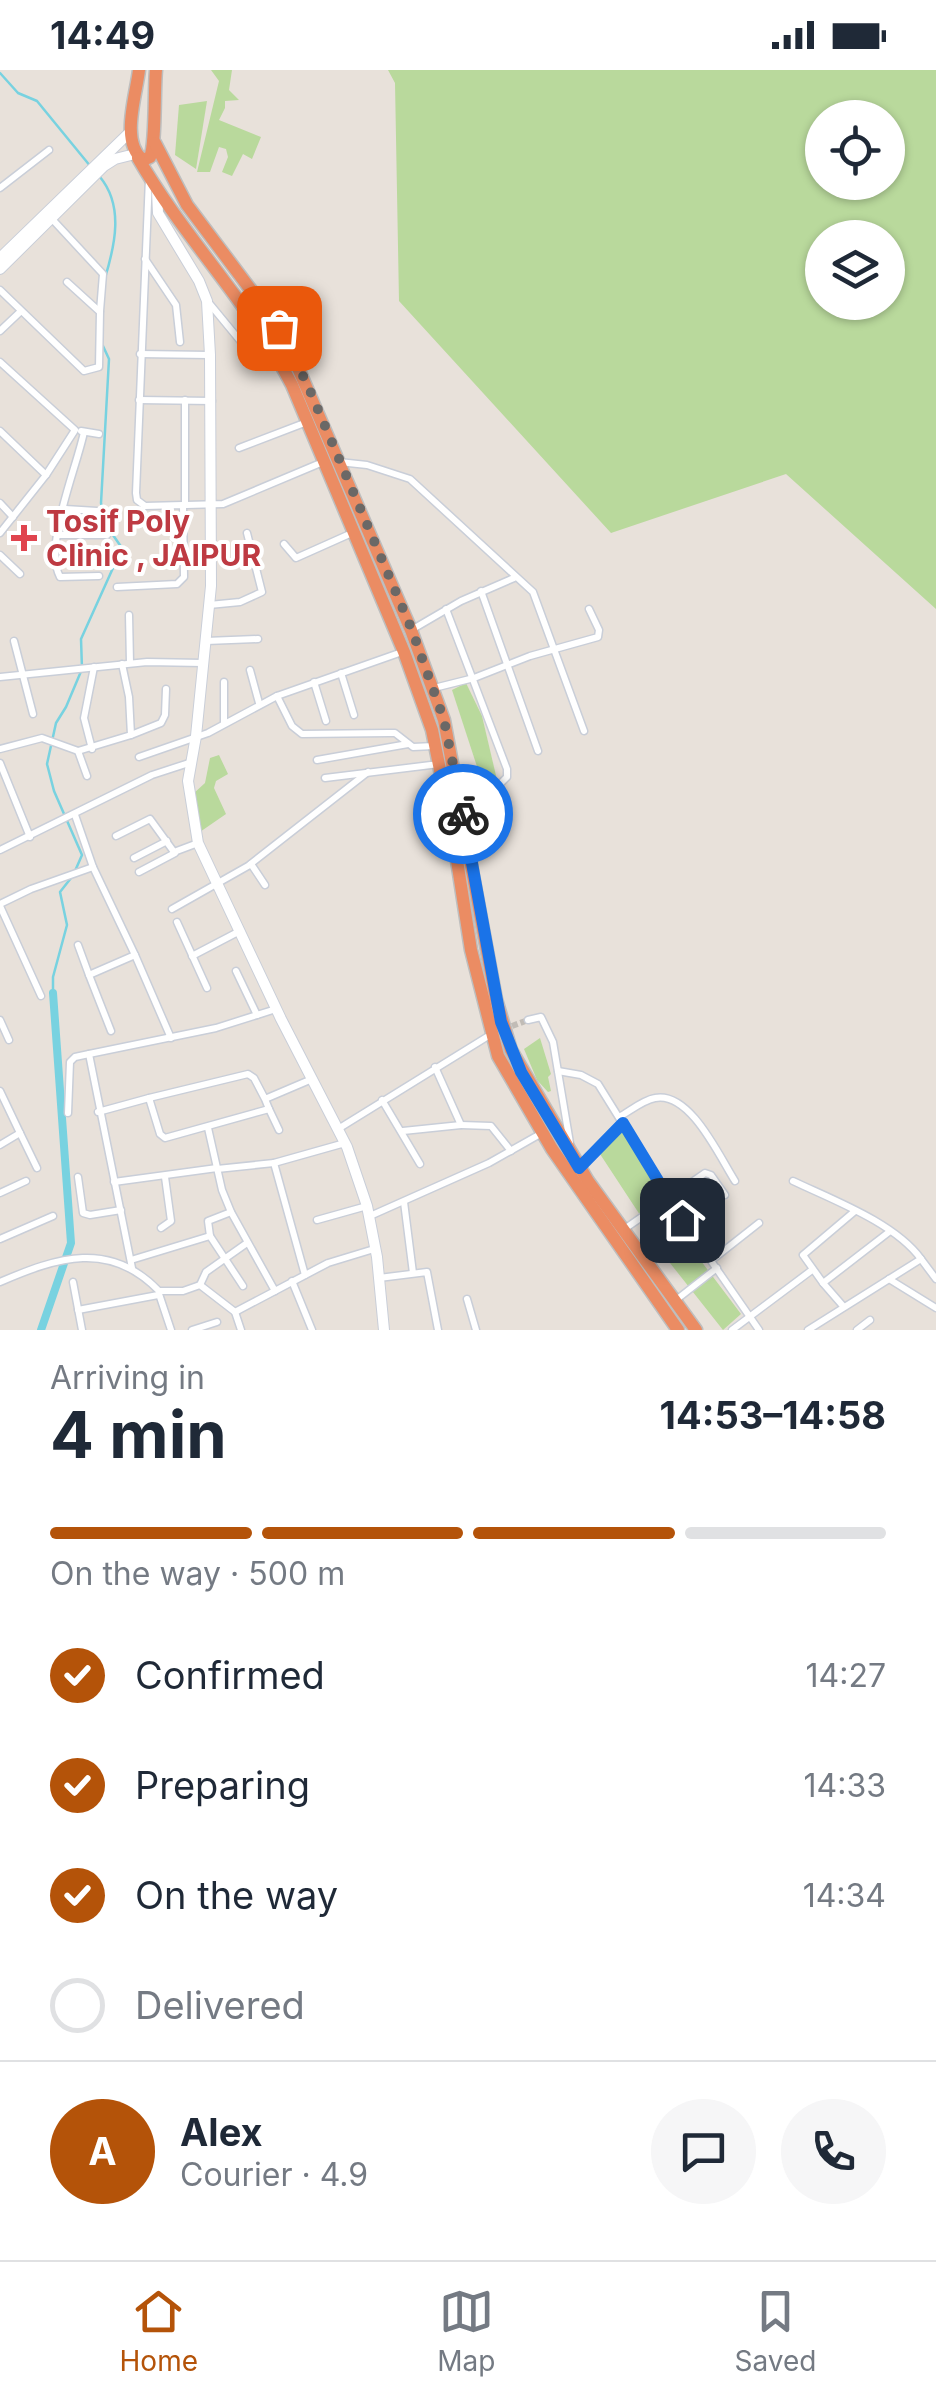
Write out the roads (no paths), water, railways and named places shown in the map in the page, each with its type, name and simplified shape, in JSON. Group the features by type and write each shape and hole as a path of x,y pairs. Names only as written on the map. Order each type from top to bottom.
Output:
{"highway":[{"path":"139,70 131,131 137,156 157,190 264,332 412,630 411,650 440,764 471,950 502,1030 521,1072 576,1163 696,1330"},
{"path":"137,156 147,160 153,136 156,70"},
{"path":"131,131 140,121 153,136 187,205 279,328 308,386 352,533 432,688 447,732 502,1030 505,1071 542,1133 678,1330"}],"street":[{"path":"0,258 107,159 131,131"},
{"path":"0,188 50,150"},
{"path":"107,159 137,156"},
{"path":"149,176 137,500 145,506 223,504 330,462 367,466 410,480 533,592 584,731"},
{"path":"0,269 87,177"},
{"path":"157,190 158,213 198,278 207,301 212,400 210,605 188,781 198,843 344,1143 368,1211 384,1330"},
{"path":"0,290 84,371 99,367 103,274 51,218"},
{"path":"145,259 176,305 180,342"},
{"path":"67,282 100,312"},
{"path":"207,301 256,360 279,360"},
{"path":"0,331 20,312"},
{"path":"140,354 210,354"},
{"path":"0,362 75,430 99,434"},
{"path":"138,400 212,400"},
{"path":"117,588 182,582 186,562 186,400"},
{"path":"239,448 307,422"},
{"path":"0,533 46,475 75,430"},
{"path":"0,431 46,475"},
{"path":"84,432 57,535 58,575 98,576"},
{"path":"0,503 13,517"},
{"path":"65,509 98,511"},
{"path":"210,605 240,602 262,592 246,533"},
{"path":"284,544 296,558 352,533"},
{"path":"57,535 107,535"},
{"path":"0,555 20,574"},
{"path":"412,630 481,591 514,578"},
{"path":"481,591 538,751"},
{"path":"446,609 507,778 494,790 460,800"},
{"path":"432,688 598,637 599,630 589,609"},
{"path":"129,615 126,664 131,735"},
{"path":"206,642 258,639"},
{"path":"14,641 33,714"},
{"path":"139,757 224,724 276,696 411,650"},
{"path":"0,677 126,664 204,664"},
{"path":"92,667 84,718 92,749"},
{"path":"250,670 259,703"},
{"path":"340,673 354,715"},
{"path":"224,682 224,724"},
{"path":"314,682 326,721"},
{"path":"0,749 26,740 48,740 78,752 131,735 161,723 166,689"},
{"path":"276,696 292,726 302,734 395,734 408,744"},
{"path":"317,760 408,744 436,746"},
{"path":"78,752 86,776"},
{"path":"0,762 30,836"},
{"path":"0,850 152,775 192,762"},
{"path":"325,778 440,764"},
{"path":"172,908 251,864 368,772"},
{"path":"71,817 172,1038"},
{"path":"116,836 150,819 176,853"},
{"path":"134,858 167,841"},
{"path":"140,872 198,843"},
{"path":"251,864 265,885"},
{"path":"41,996 0,905 94,867"},
{"path":"177,922 207,988"},
{"path":"192,956 238,932"},
{"path":"78,945 110,1032"},
{"path":"89,975 135,955"},
{"path":"236,971 256,1016"},
{"path":"68,1113 70,1062 74,1057 172,1038 276,1009"},
{"path":"528,1020 541,1017 552,1042 576,1163"},
{"path":"0,1020 8,1040"},
{"path":"338,1129 502,1030"},
{"path":"89,1054 132,1265"},
{"path":"435,1068 461,1126"},
{"path":"558,1071 592,1079 759,1330"},
{"path":"98,1112 248,1074 254,1078 279,1130"},
{"path":"265,1099 313,1078"},
{"path":"1,1096 36,1168"},
{"path":"576,1163 621,1120 659,1097 678,1102 692,1114 735,1181"},
{"path":"150,1098 162,1138 269,1109"},
{"path":"382,1100 420,1164"},
{"path":"402,1131 491,1126 511,1151"},
{"path":"208,1128 231,1212 275,1292"},
{"path":"0,1145 20,1133"},
{"path":"317,1220 404,1202 542,1133"},
{"path":"114,1182 274,1163 344,1143"},
{"path":"274,1163 305,1275"},
{"path":"622,1230 705,1172 725,1195"},
{"path":"78,1177 84,1213 121,1210"},
{"path":"161,1228 172,1221 165,1177"},
{"path":"0,1193 26,1181"},
{"path":"793,1182 889,1232 921,1259 936,1279"},
{"path":"404,1202 414,1273"},
{"path":"843,1306 803,1259 805,1252 855,1211"},
{"path":"231,1212 208,1221 210,1236 243,1286"},
{"path":"0,1239 54,1216"},
{"path":"712,1260 759,1223"},
{"path":"823,1283 889,1232"},
{"path":"132,1265 210,1236"},
{"path":"200,1286 206,1272 247,1243"},
{"path":"235,1312 328,1263 375,1248"},
{"path":"0,1282 59,1260 102,1258 132,1265 159,1293 171,1330"},
{"path":"808,1330 921,1259"},
{"path":"674,1300 717,1268"},
{"path":"732,1330 812,1270"},
{"path":"379,1278 424,1272 430,1277 438,1330"},
{"path":"889,1279 936,1308"},
{"path":"292,1281 312,1330"},
{"path":"73,1282 82,1330"},
{"path":"78,1310 200,1286"},
{"path":"200,1286 235,1312 241,1330"},
{"path":"467,1299 476,1330"},
{"path":"857,1330 870,1320"},
{"path":"192,1330 216,1322"}],"waterway":[{"path":"0,73 18,93 37,101 91,167"},
{"path":"100,177 108,188 115,213 105,278"},
{"path":"75,871 82,855 54,791 47,764 56,723 82,669 81,639 122,548 106,525 101,503 109,359 103,346"},
{"path":"53,993 53,977 67,925 60,892 71,878"},
{"path":"41,1330 71,1243 53,993"}],"tunnel":[{"path":"512,1026 528,1020"}],"place":[{"name":"Tosif Poly Clinic , JAIPUR","path":"24,538"}]}
